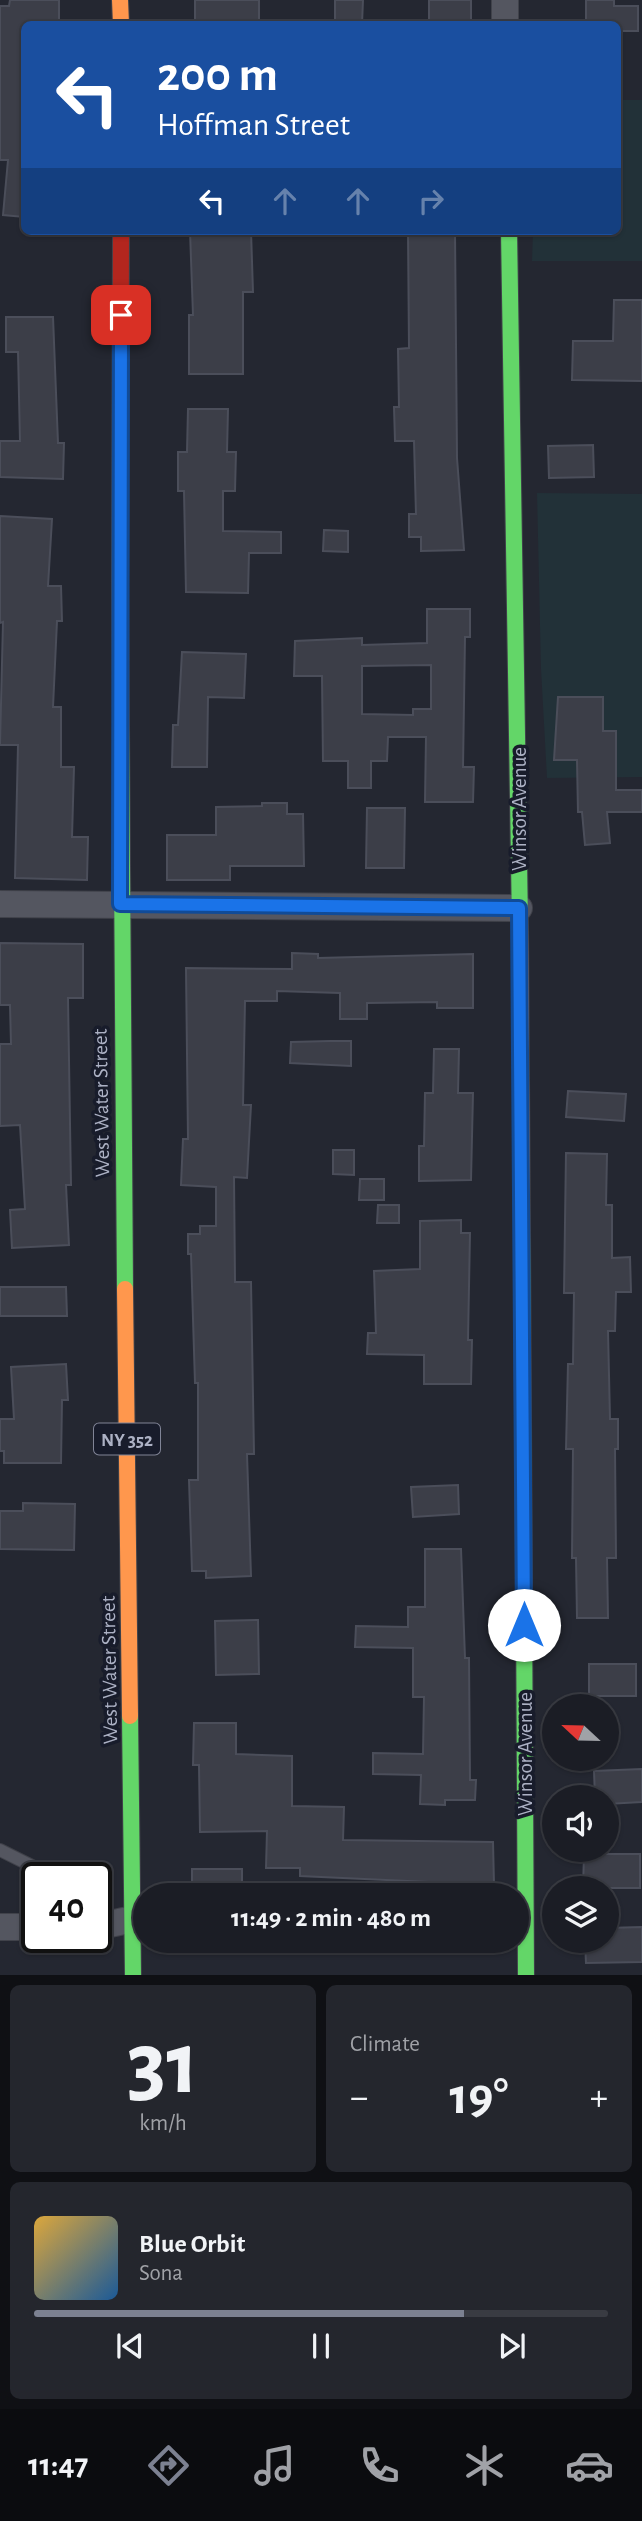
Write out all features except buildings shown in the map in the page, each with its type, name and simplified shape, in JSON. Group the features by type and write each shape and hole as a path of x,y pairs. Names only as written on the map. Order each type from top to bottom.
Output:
{"main road":[{"path":"120,0 121,21"},
{"name":"West Water Street","path":"121,235 120,904 138,1883"},
{"name":"Winsor Avenue","path":"509,235 519,908 521,1883"},
{"name":"West Water Street","path":"133,1975 135,1953"},
{"name":"Winsor Avenue","path":"524,1953 526,1975"}],"street":[{"path":"505,0 505,21"},
{"path":"0,904 519,908"},
{"path":"112,1925 133,1922"},
{"path":"0,1927 21,1927"}],"lane":[{"path":"0,1850 24,1862"}],"shaded area":[{"path":"621,100 642,100 642,261 532,261 533,235 621,235"},
{"path":"537,493 642,494 642,777 547,778 541,669"}],"traffic: fast":[{"path":"509,235 520,924"},
{"path":"120,583 125,1289"},
{"path":"522,1230 526,1975"},
{"path":"130,1716 133,1975"}],"traffic: slow":[{"path":"120,0 121,21"},
{"path":"520,924 522,1230"},
{"path":"125,1289 130,1716"}],"traffic: jam":[{"path":"120,583 121,235"}],"route":[{"path":"121,315 120,904 519,908 524,1625"}]}
